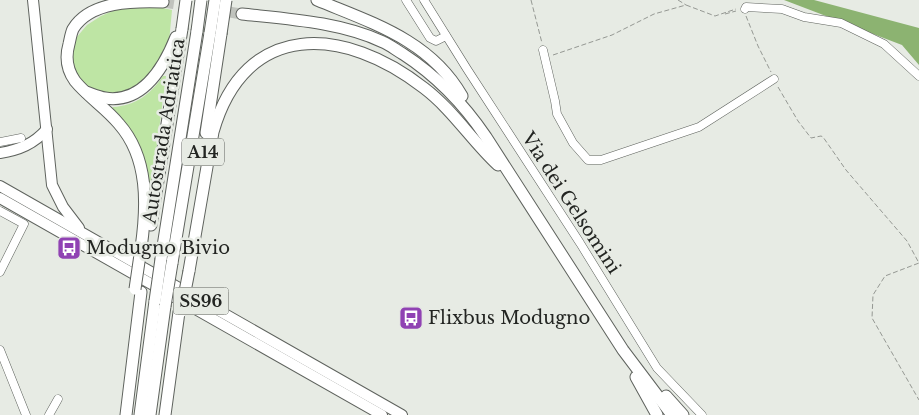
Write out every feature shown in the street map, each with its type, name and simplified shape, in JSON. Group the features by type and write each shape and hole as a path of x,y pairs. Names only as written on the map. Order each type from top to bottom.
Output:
{"highway":[{"name":"A14","path":"126,415 138,291 186,0"},
{"name":"Autostrada Adriatica","path":"140,415 160,303 202,0"},
{"name":"Autostrada Adriatica","path":"166,261 215,34 214,0"},
{"name":"A14","path":"165,415 174,346 187,271 215,34 226,0"},
{"path":"317,0 393,32 413,44 442,70 458,89 478,126"},
{"path":"144,251 146,207 140,166 129,138 119,124 82,91 69,73 67,58 73,29 95,10 129,1 162,2"},
{"path":"242,14 291,19 345,29 383,42 428,72 455,97 478,126 639,374 672,415"},
{"path":"82,91 106,98 123,98 141,90 158,73 176,37 181,31"},
{"path":"187,271 217,116 226,97 250,66 282,47 303,43 350,49 378,58 397,68 437,98 464,126 490,158 513,179"},
{"name":"Autostrada Adriatica","path":"150,415 160,303"},
{"path":"623,350 657,415"},
{"path":"639,374 666,396 683,415"}],"main road":[{"path":"30,0 35,12"},
{"path":"33,0 52,185 63,207 86,235"},
{"path":"0,153 32,143 47,129"},
{"name":"SS96","path":"0,186 402,415"},
{"name":"SS96","path":"0,198 382,415"}],"street":[{"path":"406,0 430,38 436,41 446,36"},
{"name":"Via dei Gelsomini","path":"424,0 580,243 657,368 702,415"},
{"path":"743,10 746,7 782,9 804,16 841,23 884,44 919,76"},
{"path":"543,50 557,114 573,143 588,160 601,160 699,127 774,79"},
{"path":"0,142 21,138"},
{"path":"11,140 14,150"},
{"path":"0,211 24,224 0,272"},
{"path":"0,350 26,415"},
{"path":"49,415 58,398"}],"path":[{"path":"531,0 543,50 551,55 612,35 654,14 687,5"},
{"path":"678,0 715,16 725,14 733,9 743,10 774,79 798,121 811,138 823,137 846,170 907,241 919,263 885,276 873,295 872,318 919,400"}],"shaded area":[{"path":"784,0 814,0 919,28 919,65 902,45"},
{"path":"133,6 154,6 172,10 169,42 163,58 142,85 116,95 87,89 79,80 72,66 72,52 76,38 87,25 101,16 115,10"},
{"path":"163,76 166,76 153,176 149,183 111,110 113,107 128,104 142,98"}],"tunnel":[{"path":"163,2 242,14"}],"place":[{"name":"Modugno Bivio","path":"69,248"},
{"name":"Flixbus Modugno","path":"411,318"}]}
